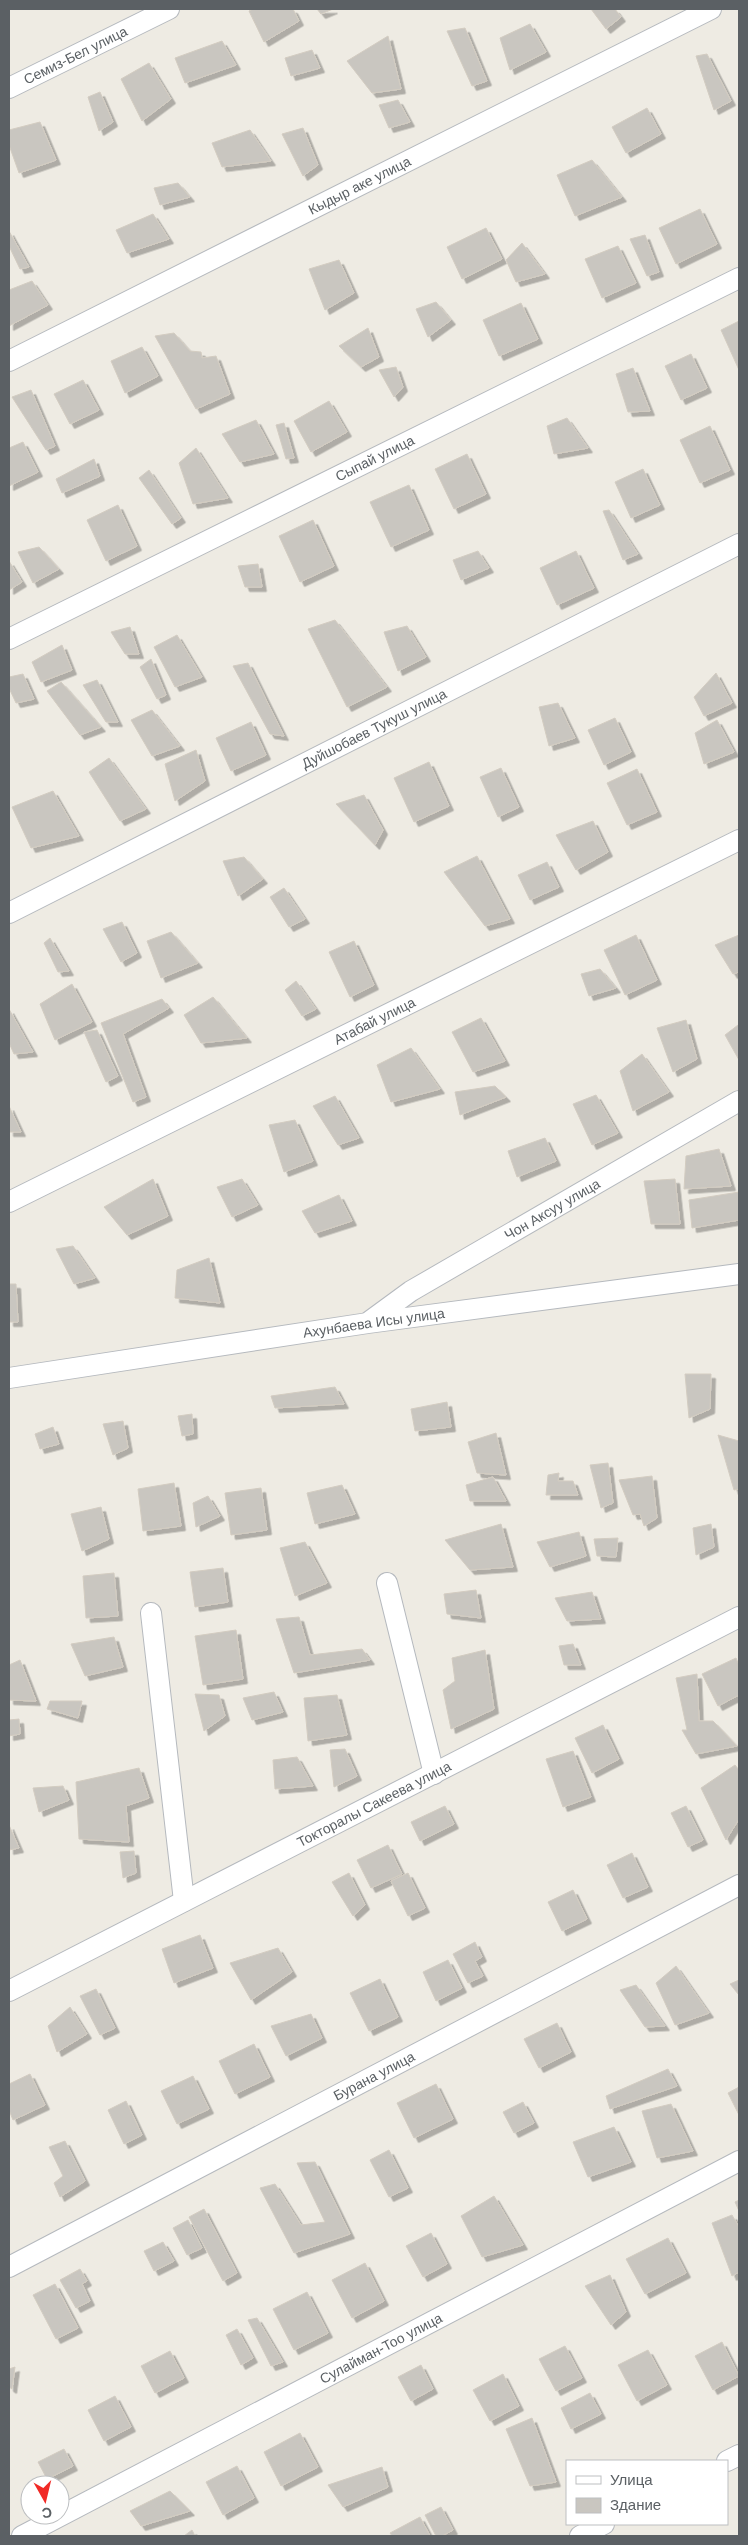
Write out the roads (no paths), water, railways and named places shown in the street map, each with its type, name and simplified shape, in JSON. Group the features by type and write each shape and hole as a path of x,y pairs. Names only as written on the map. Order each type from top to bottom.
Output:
{"street":[{"name":"Семиз-Бел улица","path":"9,88 169,9"},
{"name":"Кыдыр аке улица","path":"9,361 711,9"},
{"name":"Сыпай улица","path":"9,639 739,278"},
{"name":"Дуйшобаев Тукуш улица","path":"9,913 739,544"},
{"name":"Атабай улица","path":"9,1202 739,840"},
{"name":"Чон Аксуу улица","path":"368,1322 411,1291 739,1101"},
{"name":"Ахунбаева Исы улица","path":"9,1378 368,1322 739,1274"},
{"path":"386,1583 434,1774"},
{"path":"151,1614 184,1901"},
{"name":"Токторалы Сакеева улица","path":"9,1991 739,1617"},
{"name":"Бурана улица","path":"9,2267 739,1885"},
{"name":"Сулайман-Тоо улица","path":"22,2536 739,2161"},
{"path":"580,2536 602,2525"}]}
